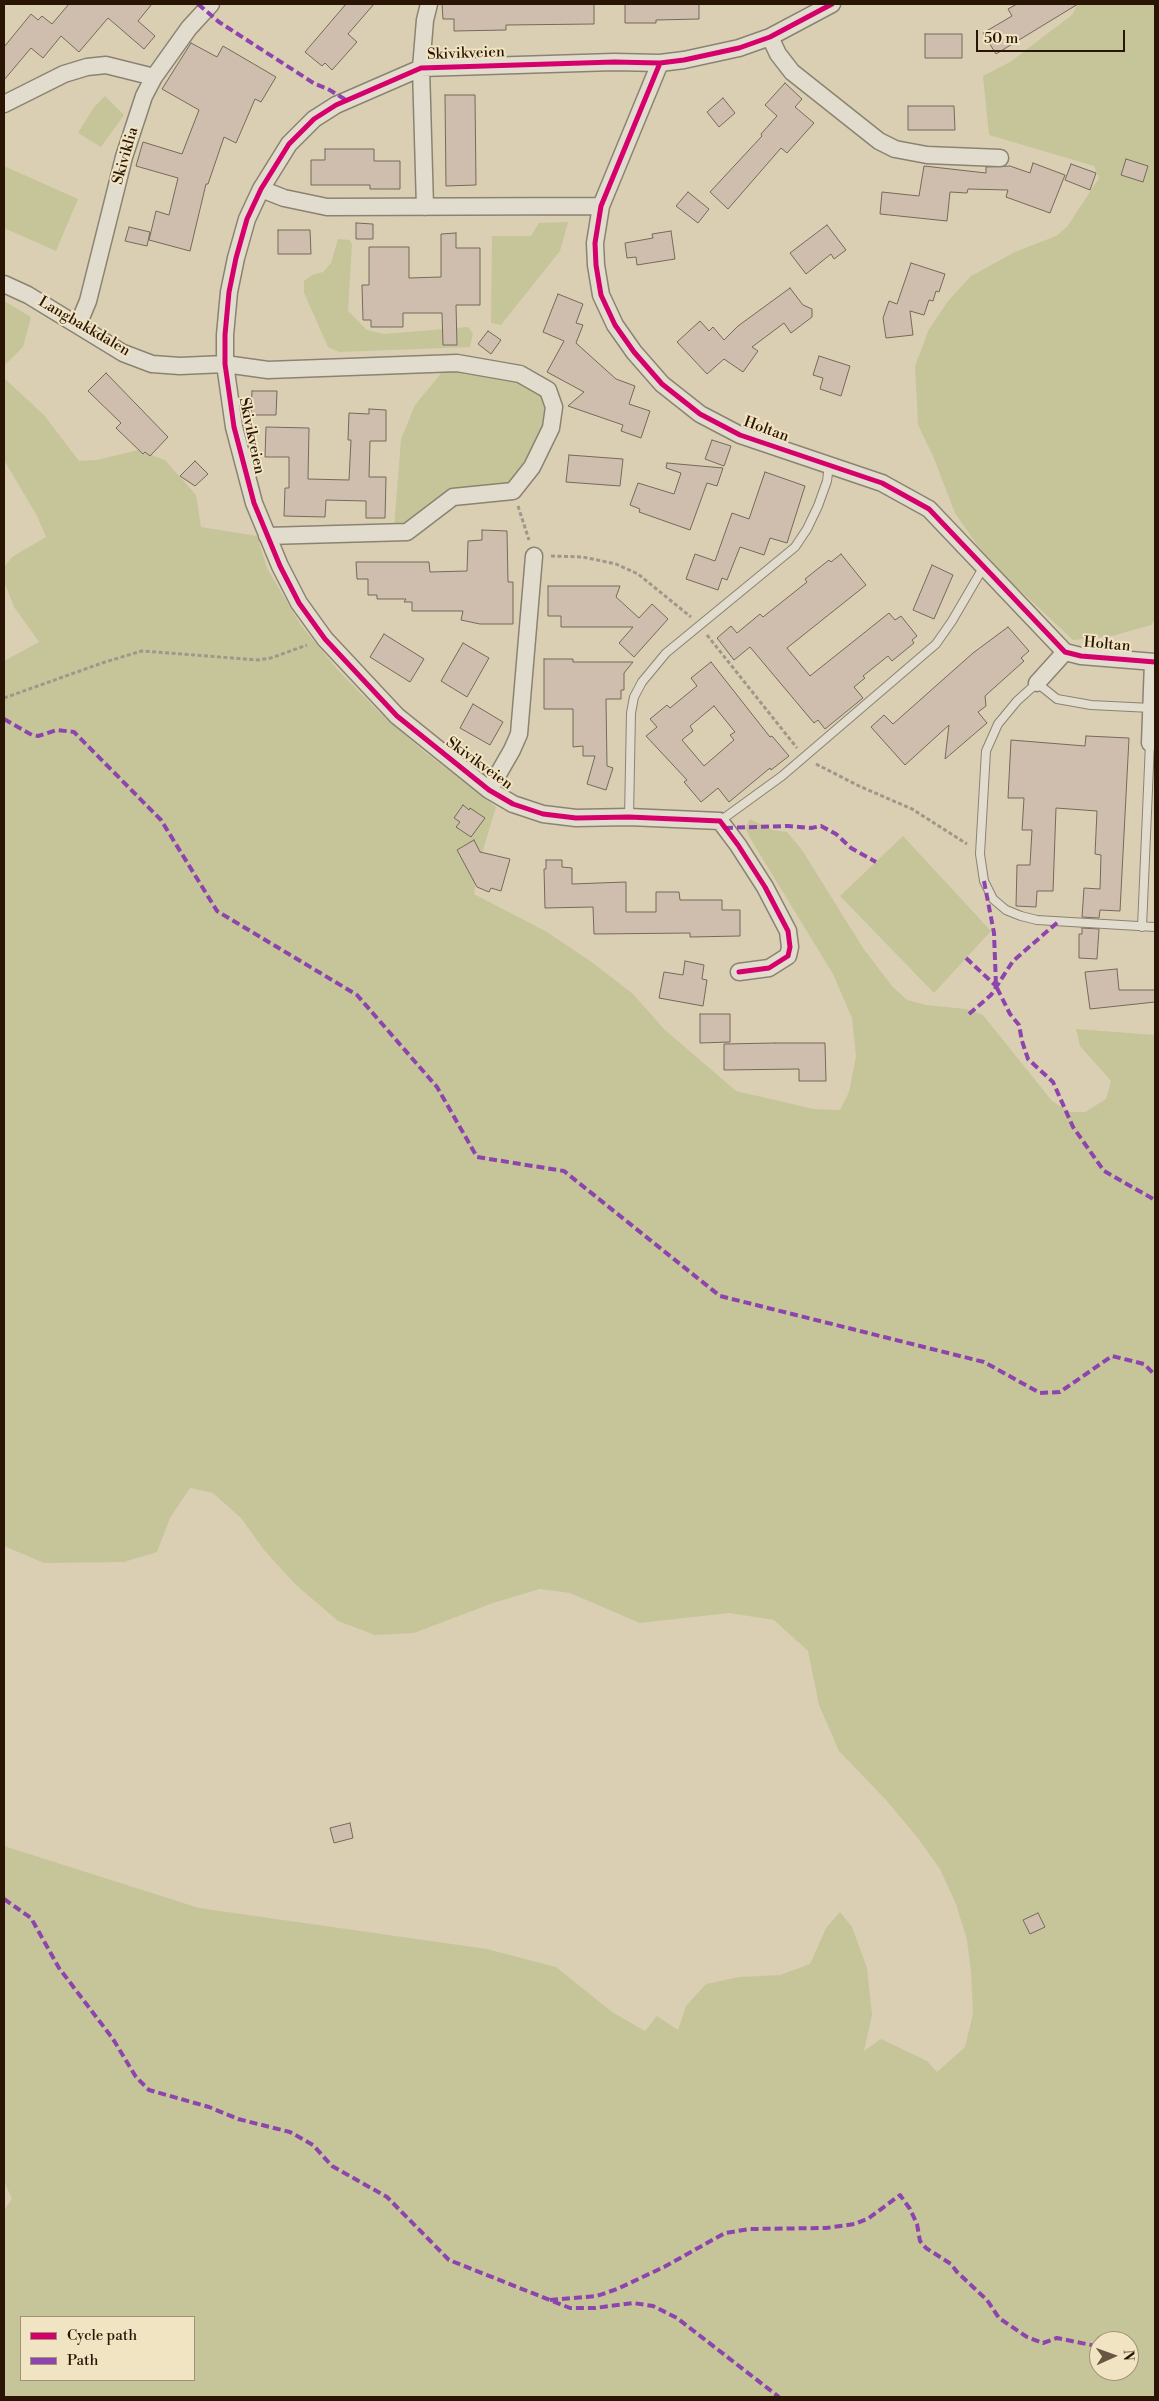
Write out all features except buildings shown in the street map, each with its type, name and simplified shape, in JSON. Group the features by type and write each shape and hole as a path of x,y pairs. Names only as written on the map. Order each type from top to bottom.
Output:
{"street":[{"name":"Skiviklia","path":"78,325 88,301 124,157 144,96 154,76 189,28 211,4"},
{"path":"421,68 425,20 429,4"},
{"name":"Skivikveien","path":"720,821 629,817 576,818 543,814 513,804 489,790 397,716 325,639 299,603 267,536 243,465 234,427 225,364 225,335 229,292 247,219 261,189 289,144 314,119 336,105 421,68 614,62 660,63 739,48 770,37 832,4"},
{"path":"770,37 778,54 792,72 879,141 895,149 927,156 1000,158"},
{"name":"Holtan","path":"660,63 601,206 595,243 596,265 602,295 616,325 634,352 662,384 700,414 740,435 882,483 929,509 983,568 1065,652 1080,656 1154,662 1150,743"},
{"path":"4,104 64,74 87,67 106,65 154,76"},
{"name":"Skivikveien","path":"421,68 425,207"},
{"path":"261,189 284,198 327,207 601,206"},
{"name":"Langbakkdalen","path":"4,284 28,294 123,353 152,364 180,366 225,364"},
{"path":"225,364 268,370 457,363 491,368 531,379 548,390 554,407 551,428 532,467 513,491 453,497 407,532 267,536"},
{"name":"Skivikveien","path":"489,790 519,734 534,556"},
{"name":"Holtan","path":"1037,683 1065,652"},
{"path":"720,821 765,887 788,931 790,947 788,956 770,968 739,972"}],"lane":[{"path":"629,817 631,713 634,697 650,670 666,653 795,547 807,529 818,506 827,482 829,465"},
{"path":"720,821 804,757 936,644 952,621 983,568"},
{"path":"1037,683 1058,699 1091,705 1151,708"},
{"name":"Holtan","path":"1037,683 1005,713 991,736 986,751 980,854 984,881 993,898 1006,910 1021,916 1037,920 1155,927"},
{"name":"Holtan","path":"1142,926 1150,743"}],"path":[{"path":"513,491 534,556"},
{"path":"4,698 105,662 142,651 258,660 271,658 325,639"},
{"path":"804,757 859,786 912,809 940,825 980,854"}],"green space":[{"path":"1078,4 1155,4 1155,620 1151,625 1112,636 1073,640 1010,581 977,545 955,513 933,456 918,425 915,366 929,329 948,301 971,276 1015,252 1056,236 1067,227 1099,178 1094,166 989,135 983,76 1010,62 1072,15"},
{"path":"105,96 124,115 101,147 78,133 94,107"},
{"path":"4,166 78,199 56,251 4,228"},
{"path":"568,222 560,251 501,325 491,323 492,236 531,236 539,223"},
{"path":"338,239 350,240 352,245 348,311 367,330 384,334 468,327 473,333 470,347 339,352 328,347 304,293 304,281 312,275 323,272 331,263"},
{"path":"4,301 31,317 23,347 4,366"},
{"path":"457,368 514,378 543,392 548,415 527,463 512,479 501,486 407,525 394,528 401,439 415,405 442,372"},
{"path":"4,378 44,415 79,461 97,460 138,450 165,460 196,495 201,527 257,536 267,568 300,624 337,669 379,712 421,749 496,807 478,867 474,894 547,932 593,963 633,994 664,1029 736,1091 814,1109 840,1110 849,1092 856,1056 852,1018 833,974 753,843 745,828 750,819 772,830 787,832 802,850 863,948 892,986 907,1000 926,1005 967,1009 983,1015 1052,1101 1070,1112 1085,1112 1106,1099 1111,1081 1080,1046 1076,1029 1155,1035 1155,2397 4,2397 4,2210 12,2199 4,2181 4,1846 199,1908 487,1949 556,1967 612,2012 645,2031 657,2016 678,2030 686,2006 706,1984 739,1977 780,1975 810,1964 826,1928 840,1912 852,1927 867,1968 872,2015 864,2051 881,2039 927,2061 937,2072 965,2047 973,2014 967,1940 956,1904 940,1869 917,1837 886,1800 839,1751 819,1705 808,1651 774,1620 729,1613 640,1623 570,1593 540,1589 493,1603 414,1633 375,1635 338,1621 295,1584 264,1550 241,1518 213,1493 190,1488 170,1518 157,1552 124,1562 44,1563 4,1546 4,661 39,642 14,607 4,581 4,567 12,557 46,537 36,514 4,460"},
{"path":"903,836 991,931 934,993 840,896"}],"marked path":[{"path":"198,4 219,22 315,84 328,89 346,100"},
{"path":"4,719 32,735 38,736 57,730 74,732 161,820 217,911 357,995 437,1087 477,1157 564,1171 720,1296 984,1362 1040,1393 1060,1392 1112,1356 1144,1364 1155,1375"},
{"path":"725,828 788,826 811,828 821,826 836,834 851,848 876,862"},
{"path":"984,881 994,933 996,986 1010,1014 1019,1025 1028,1059 1053,1082 1073,1127 1104,1171 1155,1200"},
{"path":"969,1014 991,995 1013,961 1059,921"},
{"path":"966,958 996,986"},
{"path":"4,1899 31,1918 59,1968 113,2039 136,2077 149,2090 209,2107 238,2119 290,2132 313,2145 332,2166 387,2197 449,2260 570,2308 595,2308 633,2303 653,2306 677,2318 779,2397"},
{"path":"550,2300 597,2296 617,2289 664,2267 725,2233 750,2229 826,2228 855,2224 869,2218 900,2195 910,2209 917,2224 920,2241 926,2248 951,2264 987,2300 999,2318 1027,2337 1043,2343 1057,2338 1089,2345"}],"cycle path":[{"path":"739,972 769,968 788,956 790,947 788,931 765,887 720,821 629,817 576,818 543,814 513,804 489,790 397,716 325,639 299,603 280,566 254,503 234,427 225,364 225,335 229,292 247,219 261,189 289,144 314,119 336,105 421,68 614,62 660,63 684,60 739,48 770,37 832,4"},
{"path":"660,63 601,206 595,243 596,265 601,295 615,325 634,352 662,384 700,414 740,435 882,483 929,509 1065,652 1081,656 1155,662"}]}
